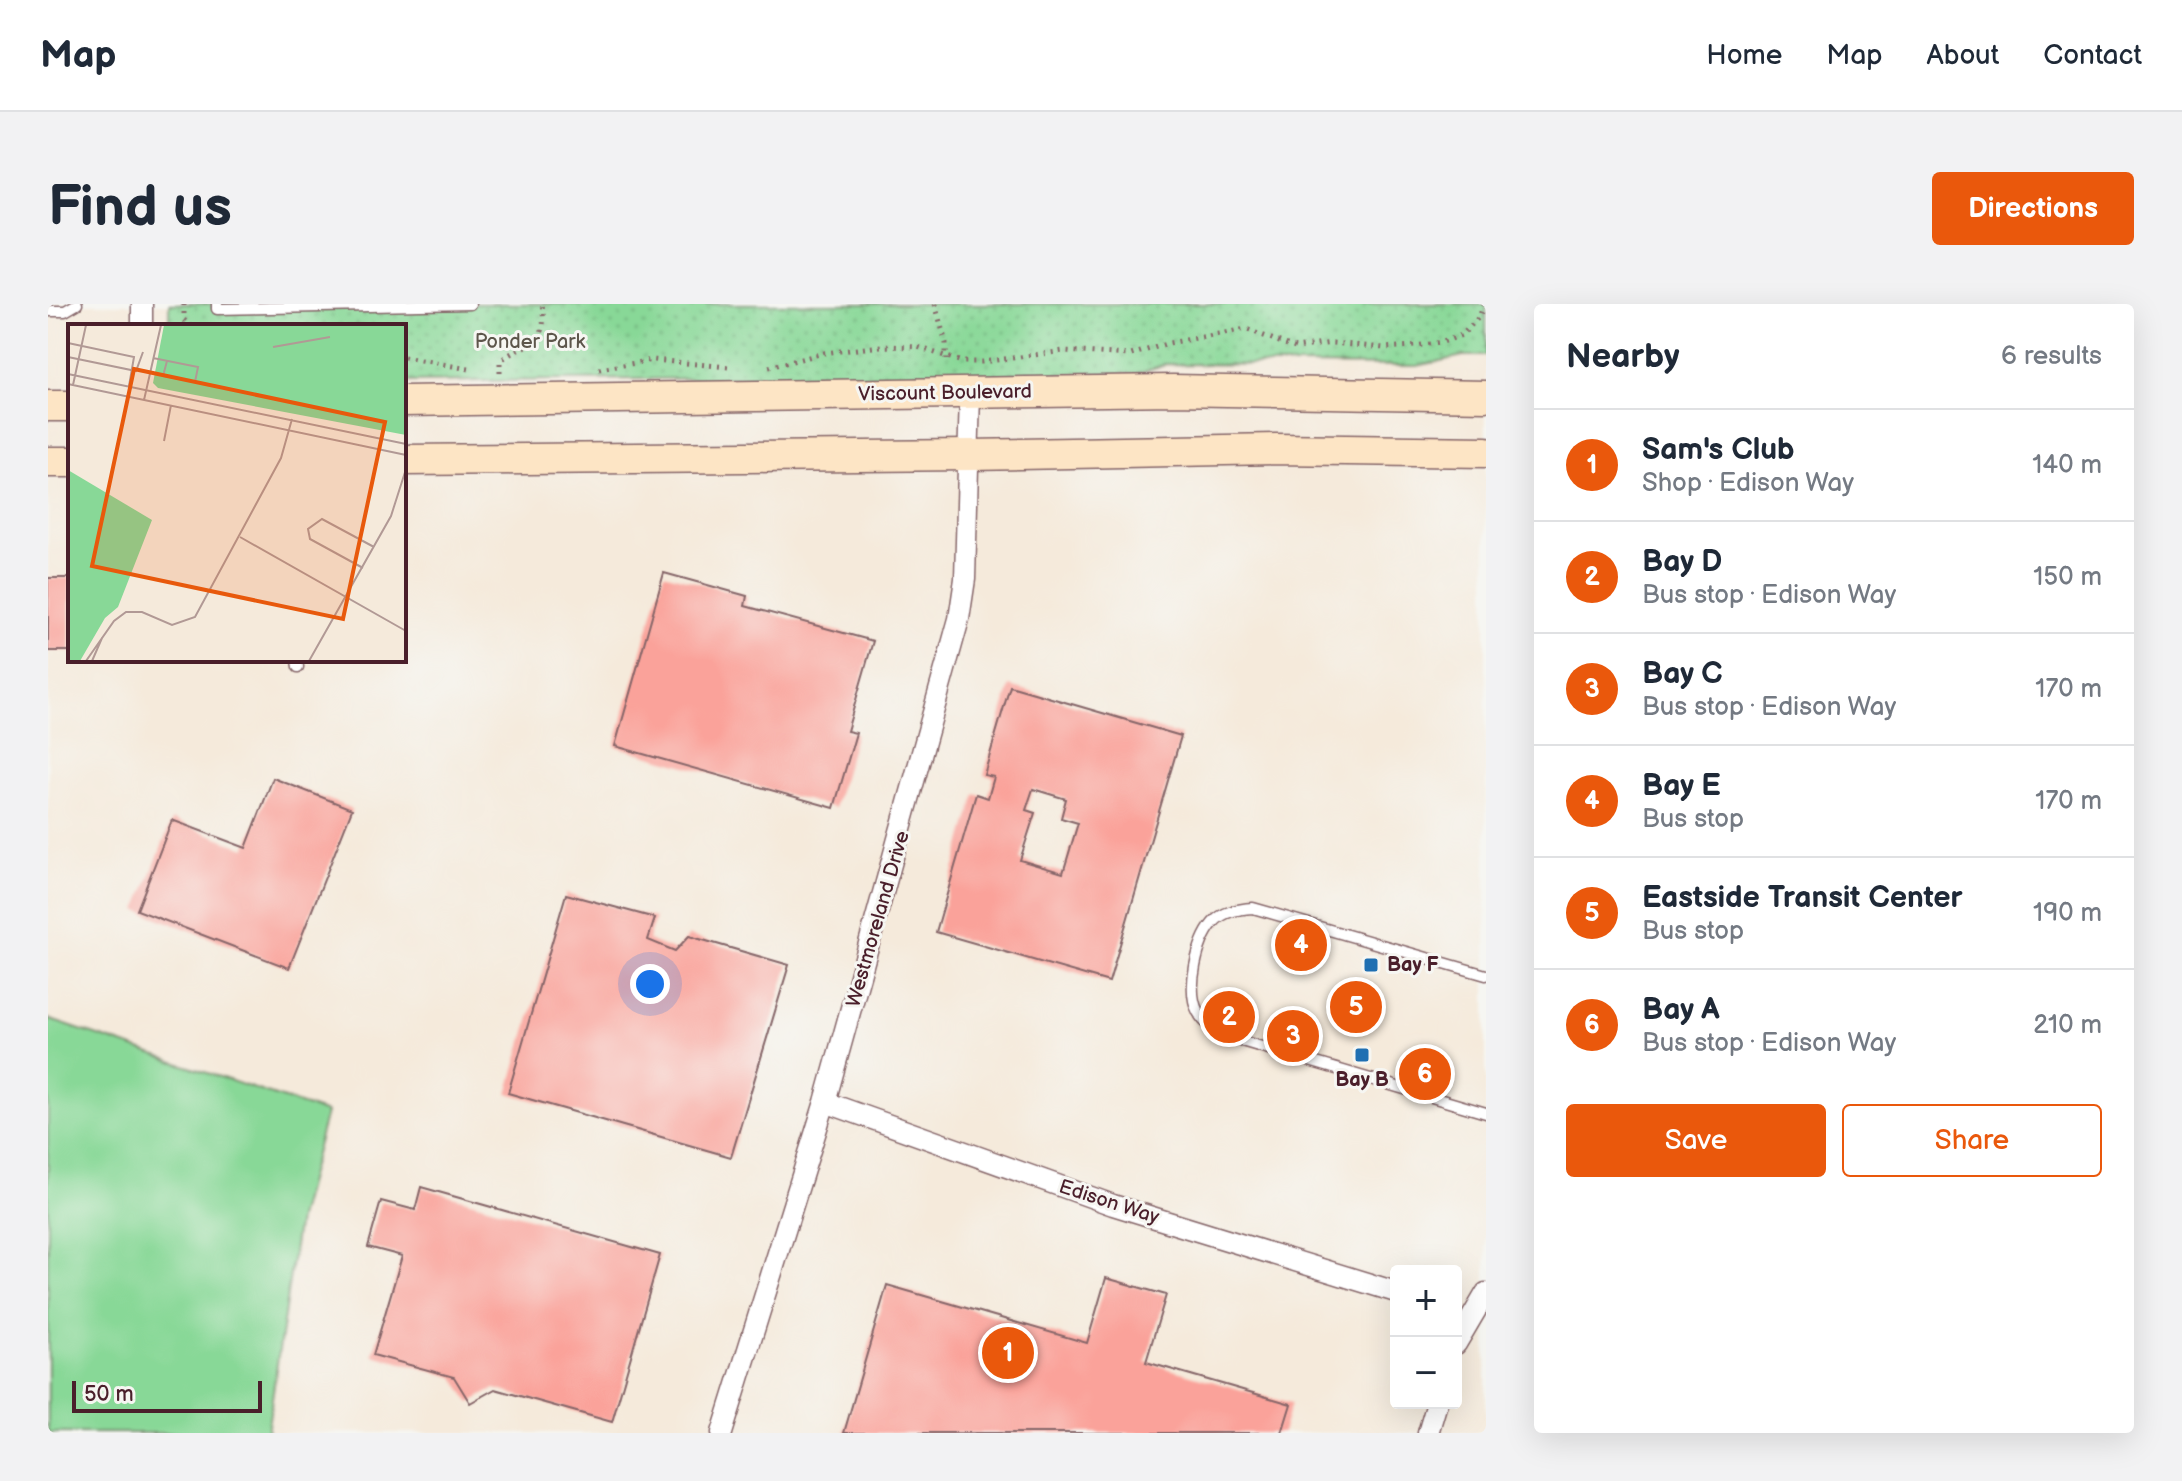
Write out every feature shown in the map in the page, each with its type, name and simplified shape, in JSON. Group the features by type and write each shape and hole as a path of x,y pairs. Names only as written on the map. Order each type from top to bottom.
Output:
{"main road":[{"name":"Viscount Boulevard","path":"406,401 1272,390 1486,396"},
{"path":"406,460 1276,449 1486,452"}],"street":[{"name":"Westmoreland Drive","path":"722,1433 825,1102 959,619 965,579 970,393"},
{"name":"Edison Way","path":"825,1102 1113,1205 1390,1290"},
{"path":"1460,1337 1486,1293"},
{"path":"1428,1433 1435,1409"}],"lane":[{"path":"48,311 65,311 77,304"},
{"path":"217,304 217,309 470,304"},
{"path":"1486,975 1253,908 1232,910 1214,921 1191,980 1198,1013 1213,1029 1238,1040 1486,1113"}],"path":[{"path":"184,304 184,320 189,324"},
{"path":"500,374 500,361 538,342 545,328 542,304"},
{"path":"763,368 824,353 881,346 918,347 962,362 1064,351 1131,355 1169,343 1246,329 1295,348 1332,343 1384,348 1415,346 1443,342 1462,335 1479,317 1484,304"},
{"path":"406,357 477,371"},
{"path":"590,371 653,360 741,368"},
{"path":"489,372 516,372"}],"green space":[{"name":"Ponder Park","path":"169,304 1486,304 1486,356 1463,356 1417,366 1166,364 1138,373 406,382 406,324 169,324"},
{"path":"48,1019 326,1113 298,1219 267,1433 48,1433"}],"building":[{"path":"664,573 747,596 745,606 873,641 847,731 856,733 834,808 615,746"},
{"path":"48,578 68,578 68,651 48,651"},
{"path":"1010,686 1181,736 1109,982 936,932 976,794 988,798 994,777 984,775","holes":["1033,789 1066,799 1061,818 1078,823 1063,873 1020,860 1035,813 1026,810"]},
{"path":"273,778 352,809 289,968 137,910 172,820 246,848"},
{"path":"566,894 655,918 648,940 675,951 689,936 789,965 731,1157 508,1093"},
{"path":"421,1187 660,1255 612,1422 495,1389 470,1403 454,1377 373,1355 402,1256 368,1247 381,1201 415,1210"},
{"path":"1106,1278 1166,1295 1146,1362 1291,1404 1282,1433 844,1433 887,1285 1087,1343"}],"place":[{"name":"Bay E","path":"1301,945"},
{"name":"Bay F","path":"1371,965"},
{"name":"Eastside Transit Center","path":"1356,1007"},
{"name":"Bay D","path":"1229,1017"},
{"name":"Bay C","path":"1293,1036"},
{"name":"Bay B","path":"1362,1055"},
{"name":"Bay A","path":"1425,1074"},
{"name":"Sam's Club","path":"1008,1353"}]}
